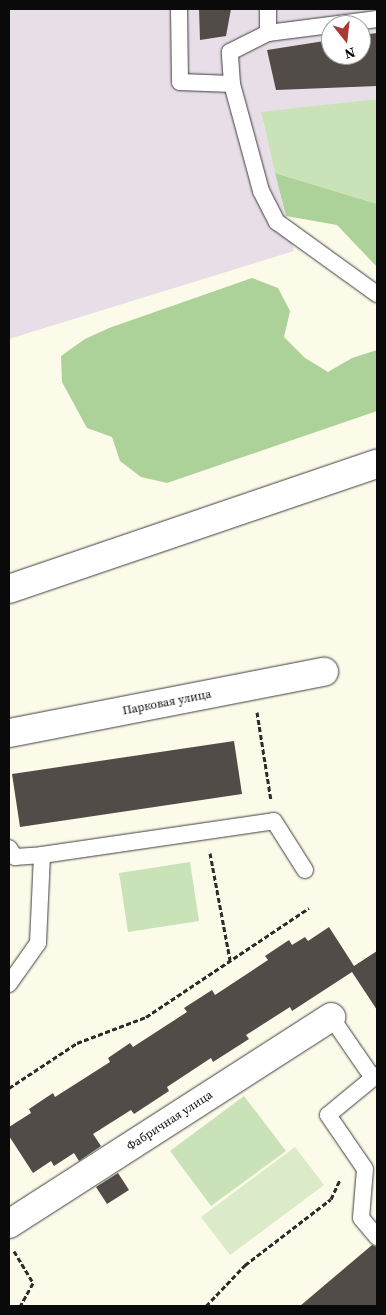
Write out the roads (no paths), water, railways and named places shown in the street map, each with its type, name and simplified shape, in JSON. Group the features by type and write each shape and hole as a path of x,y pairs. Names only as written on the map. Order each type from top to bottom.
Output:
{"street":[{"path":"9,589 377,464"},
{"name":"Парковая улица","path":"9,733 324,672"},
{"name":"Фабричная улица","path":"11,1237 331,1017"}],"lane":[{"path":"178,9 180,82 232,84"},
{"path":"268,9 268,33"},
{"path":"377,19 268,33 230,52 232,84 261,191 277,222 377,294"},
{"path":"9,848 15,857 42,855 274,821 305,870"},
{"path":"9,984 38,943 42,855"},
{"path":"331,1017 375,1076 328,1115 365,1169 361,1218 377,1237"}]}
